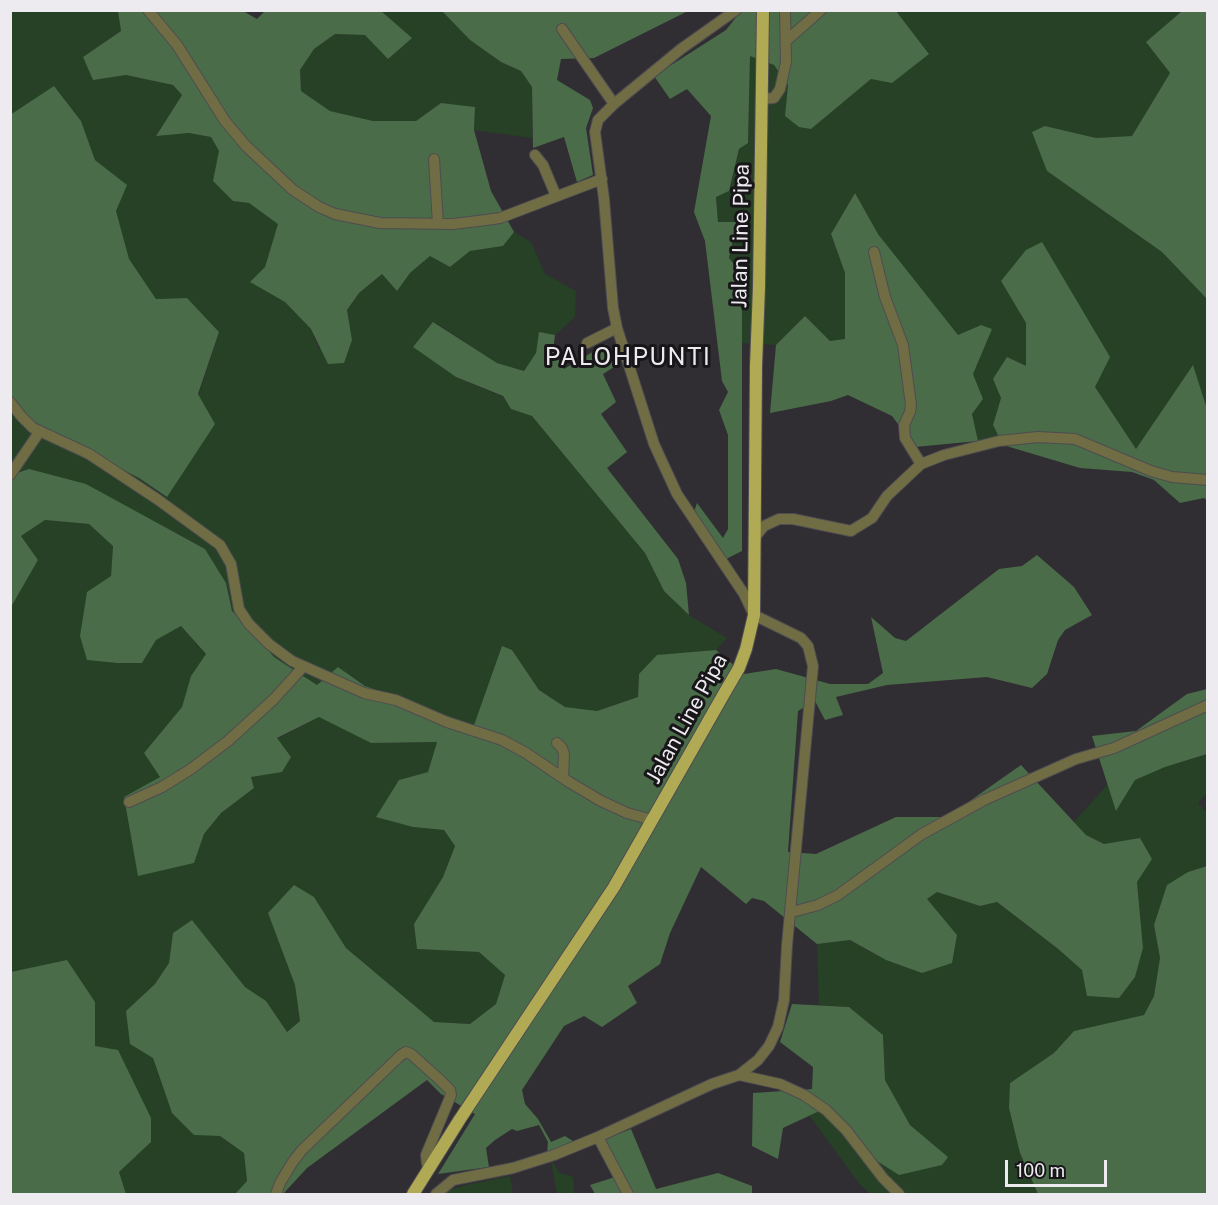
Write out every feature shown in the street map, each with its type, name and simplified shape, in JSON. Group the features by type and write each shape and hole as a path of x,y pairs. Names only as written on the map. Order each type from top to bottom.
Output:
{"main road":[{"name":"Jalan Line Pipa","path":"413,1194 460,1119 589,927 739,668 746,649 754,615 756,366 764,10"}],"street":[{"path":"148,10 177,45 233,132 293,190 319,207 351,218 380,223 453,224 500,218 602,179"},
{"path":"436,1194 453,1180 529,1163 598,1137 712,1084 739,1075 764,1053 778,1027 784,1000 813,666 808,646 801,638 754,615 744,594 670,483 654,444 617,328 595,132 598,120 614,104 681,49 736,10"},
{"path":"762,99 774,98 780,89 786,62 785,10"},
{"path":"786,41 821,10"},
{"path":"562,29 614,104"},
{"path":"535,155 543,165 556,196"},
{"path":"434,159 438,224"},
{"path":"874,252 885,297 903,345 911,405 904,425 905,438 921,464"},
{"path":"587,343 617,328"},
{"path":"10,402 27,423 98,459 220,545 231,564 239,609 249,624 269,644 303,668 364,693 396,700 447,722 495,737 526,753 601,801 627,813 652,820"},
{"path":"10,475 40,431"},
{"path":"755,537 764,526 779,519 793,519 854,530 872,518 887,496 921,464 944,455 999,441 1058,437 1084,441 1162,475 1208,480"},
{"path":"129,802 162,787 191,769 228,741 274,699 303,668"},
{"path":"792,912 838,895 922,834 984,800 1076,759 1133,740 1208,705"},
{"path":"557,743 564,754 563,778"},
{"path":"276,1194 291,1162 406,1052 450,1090 451,1095 445,1113 426,1155 427,1164 431,1167"},
{"path":"739,1075 780,1084 804,1095 826,1110 846,1130 898,1194"},
{"path":"598,1137 628,1194"}],"green space":[{"path":"11,11 118,11 121,31 83,57 93,79 126,75 173,85 182,95 156,135 189,133 211,137 219,151 233,201 249,203 279,224 265,267 251,282 285,302 311,329 319,349 352,340 347,310 359,293 382,274 397,291 410,273 431,255 450,267 470,251 503,246 514,232 531,242 545,274 576,291 575,317 555,335 539,333 536,353 524,371 497,363 434,322 456,377 503,397 511,409 532,416 645,553 664,591 689,615 727,638 716,650 689,653 639,674 638,697 597,711 565,707 539,690 512,650 473,728 365,686 338,667 317,685 274,657 251,629 232,611 226,583 205,549 162,526 11,475 10,413 139,478 166,497 219,332 187,298 156,299 128,259 116,211 126,185 95,160 81,121 55,87 11,115"},
{"path":"118,11 243,11 257,19 265,11 381,11 412,38 388,59 365,35 335,34 314,49 300,70 301,91 330,111 373,121 416,121 441,103 475,107 474,130 491,191 514,232 503,246 470,251 450,267 430,256 410,273 397,291 382,274 359,293 347,310 352,340 344,363 328,364 311,329 285,302 250,282 265,267 278,224 249,203 233,201 213,181 219,151 211,137 189,133 156,136 182,95 173,85 126,75 93,80 83,57 121,31"},
{"path":"381,11 442,11 470,40 501,62 521,71 532,87 532,138 474,130 475,108 441,103 416,121 373,121 330,111 301,91 300,70 314,49 335,34 365,35 388,58 386,16"},
{"path":"442,11 688,11 594,58 561,59 557,80 590,100 593,108 586,128 593,175 577,182 564,137 533,148 532,87 521,71 501,62 470,40"},
{"path":"741,11 896,11 929,54 892,83 871,79 811,129 799,127 785,116 788,85 774,65 750,56 748,143 739,149 729,191 716,197 718,222 737,222 729,258 742,274 742,551 724,560 694,512 697,503 723,538 728,529 728,435 719,410 728,392 722,381 705,241 694,212 711,116 687,89 670,99 654,76 726,30"},
{"path":"896,11 1182,11 1146,42 1170,73 1132,136 1096,138 1045,126 1047,171 1162,252 1207,299 1207,409 1193,366 1136,450 1095,387 1001,281 1026,323 1026,367 1001,397 993,425 1003,445 978,441 972,414 983,399 973,374 981,325 958,336 878,234 855,193 831,235 845,273 845,340 830,341 805,316 776,345 742,343 742,274 729,258 737,222 718,222 716,197 729,191 739,149 748,143 750,55 774,65 788,84 786,116 811,129 871,79 929,54"},
{"path":"1182,11 1207,11 1207,299 1162,252 1047,171 1032,132 1045,126 1096,138 1132,136 1170,73 1146,42"},
{"path":"54,86 81,121 95,160 127,185 116,211 129,259 156,299 187,298 219,332 198,394 215,424 167,497 139,478 11,413 10,115"},
{"path":"855,193 878,234 958,335 981,325 992,329 973,374 983,399 972,414 978,441 915,447 892,416 848,395 831,401 770,413 776,345 805,316 830,341 845,339 845,273 831,234"},
{"path":"1042,242 1110,357 1095,387 1136,449 1193,365 1207,409 1207,500 1204,498 1180,503 1154,480 1132,472 1080,468 1003,445 993,425 1001,398 993,379 1007,357 1026,366 1026,323 1001,281 1026,250"},
{"path":"433,322 497,363 524,371 536,353 539,332 555,335 553,351 564,369 606,344 617,365 603,374 616,402 601,414 627,452 607,468 678,559 686,583 689,615 664,591 645,553 532,416 511,409 503,396 456,377 413,347"},
{"path":"29,469 86,484 205,549 226,583 232,611 251,629 274,657 317,685 338,667 365,686 473,728 502,646 512,650 539,690 565,707 597,711 638,697 639,674 657,655 716,650 744,674 776,669 830,684 868,684 883,673 871,617 895,638 906,641 999,569 1022,566 1037,555 1074,587 1092,615 1065,630 1058,640 1047,674 1032,688 987,677 887,685 836,697 843,715 825,720 815,701 798,711 788,852 816,854 896,817 947,817 1021,765 1086,835 1104,844 1140,838 1152,859 1137,882 1143,948 1135,977 1119,998 1087,996 1082,970 997,902 980,906 937,892 927,899 957,935 952,963 922,973 886,960 850,940 817,944 764,901 752,898 746,904 701,867 670,933 660,964 628,986 637,1003 602,1027 584,1016 564,1026 522,1090 525,1104 538,1119 551,1142 565,1136 573,1141 547,1153 548,1142 539,1125 517,1131 512,1129 486,1148 489,1167 438,1174 475,1114 441,1094 427,1080 307,1168 283,1194 235,1194 247,1181 244,1153 220,1136 194,1135 172,1113 153,1058 130,1044 126,1011 155,984 169,963 173,933 192,920 245,987 266,1001 287,1032 300,1021 295,985 268,913 294,885 314,897 346,948 434,1022 470,1024 496,1004 505,975 479,952 417,949 414,924 443,877 455,846 444,830 413,827 376,817 399,780 428,772 437,742 371,743 319,717 277,738 291,757 282,772 251,777 254,788 221,813 204,834 194,863 138,876 124,797 160,777 144,753 182,707 191,676 206,654 181,626 156,640 142,663 87,660 80,636 87,592 111,576 113,546 89,524 45,520 21,536 38,560 11,607 11,475"},
{"path":"45,520 89,524 113,545 111,576 87,659 117,663 142,663 156,640 181,626 206,655 191,676 182,707 144,753 160,777 194,863 204,834 221,813 254,788 251,776 277,739 319,717 371,743 437,742 428,772 399,780 413,827 444,830 455,846 443,877 414,924 417,949 479,952 505,975 496,1004 470,1024 434,1022 346,948 314,897 268,913 295,985 300,1021 286,1032 266,1001 245,987 192,920 173,933 169,963 155,984 126,1011 153,1058 172,1113 220,1136 244,1153 247,1181 235,1194 126,1194 119,1172 151,1142 95,1046 95,1002 11,972 11,607 38,560 21,536"},
{"path":"1207,689 1207,754 1165,767 1135,780 1116,811 1092,736 1136,731 1187,694"},
{"path":"1207,754 1207,793 1198,803 1207,813 1207,866 1188,872 1154,925 1160,958 1154,996 1144,1015 1074,1031 1054,1053 1010,1083 1020,1153 1038,1194 870,1194 858,1182 809,1115 830,1105 877,1161 948,1157 910,1125 885,1080 883,1035 849,1007 819,1005 817,944 850,940 886,960 927,899 937,892 980,906 996,902 1082,970 1135,977 1143,948 1137,882 1140,838 1104,844 1086,835 1074,822 1108,784 1117,810 1135,780 1165,767"},
{"path":"1207,866 1207,1194 1038,1194 1020,1153 1009,1108 1010,1083 1054,1053 1074,1031 1144,1015 1154,996 1160,958 1154,925 1167,885 1188,872"},
{"path":"67,960 95,1002 95,1046 118,1050 151,1118 151,1142 119,1172 126,1194 11,1194 11,972"},
{"path":"792,1004 849,1007 883,1035 885,1080 910,1125 948,1157 942,1165 899,1175 877,1161 830,1106 783,1128 778,1159 752,1146 753,1093 812,1089 813,1067 780,1042"},
{"path":"631,1129 656,1189 718,1173 752,1186 752,1194 595,1194 590,1185 615,1177 600,1141"},
{"path":"551,1160 560,1173 573,1177 574,1194 557,1194"},
{"path":"510,1176 513,1194 443,1194 466,1185"}],"district":[{"name":"PALOHPUNTI","path":"628,358"}]}
